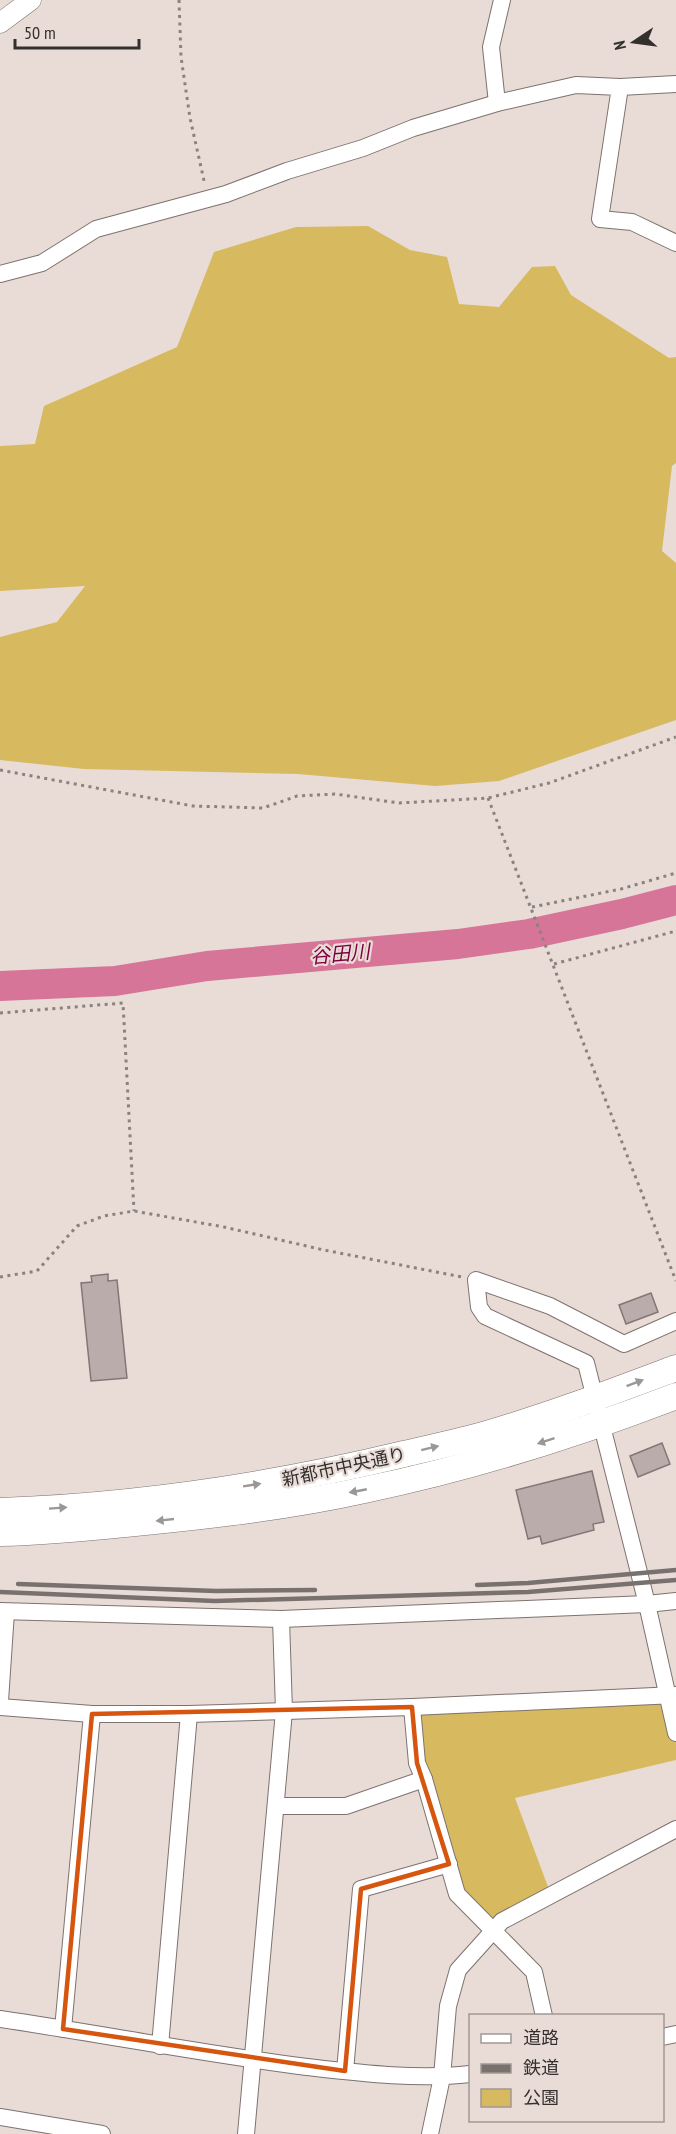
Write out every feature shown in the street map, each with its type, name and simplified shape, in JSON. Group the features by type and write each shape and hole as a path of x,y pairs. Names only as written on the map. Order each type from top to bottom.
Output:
{"main road":[{"name":"新都市中央通り","path":"0,1511 102,1505 188,1495 353,1466 482,1435 595,1398 676,1368"},
{"name":"新都市中央通り","path":"0,1533 190,1518 363,1491 481,1461 602,1423 676,1396"}],"street":[{"path":"0,23 31,0"},
{"path":"497,103 491,47 502,0"},
{"path":"0,274 42,263 96,229 208,199 287,171 363,148 413,128 497,103 576,85 620,87 676,84"},
{"path":"620,87 600,219 632,222 676,243"},
{"path":"676,1321 624,1344 550,1306 476,1280 479,1307 485,1316 586,1363 672,1695 676,1733"},
{"path":"0,1701 3,1611 281,1619 647,1604 676,1600"},
{"path":"246,2134 284,1711 281,1619"},
{"path":"0,1707 92,1714 189,1714 672,1695"},
{"path":"412,1707 417,1763 424,1779 457,1894 534,1972 544,2014"},
{"path":"63,2029 92,1714"},
{"path":"160,2046 189,1714"},
{"path":"277,1806 346,1806 424,1779"},
{"path":"430,2134 442,2077 448,2006 458,1970 502,1921 676,1829"},
{"path":"345,2071 361,1889 449,1864"},
{"path":"0,2019 252,2060 345,2071 442,2077 469,2074"},
{"path":"0,2117 102,2134"}],"path":[{"path":"178,0 188,108 208,199"},
{"path":"0,770 193,806 263,808 297,796 336,795 399,803 488,798 549,783 676,737"},
{"path":"488,798 676,1281"},
{"path":"532,907 621,889 676,873"},
{"path":"553,962 676,931"},
{"path":"0,1013 123,1003 134,1211"},
{"path":"0,1277 37,1271 77,1226 104,1216 134,1211 224,1227 324,1250 476,1280"}],"highlighted area":[{"path":"412,1707 417,1763 449,1864 361,1889 345,2071 63,2029 92,1714"}],"green space":[{"path":"368,226 410,250 447,257 459,304 499,307 532,267 555,266 571,295 669,358 676,357 676,463 672,466 662,551 676,563 676,720 499,781 435,786 298,774 84,769 0,760 0,637 57,622 85,586 0,591 0,446 35,444 44,406 177,347 214,252 296,227"},
{"path":"668,1695 676,1733 676,1760 515,1798 551,1895 492,1931 457,1894 412,1707"}],"building":[{"path":"108,1274 108,1281 117,1280 127,1378 91,1381 81,1283 92,1282 91,1276"},
{"path":"651,1293 658,1312 626,1324 619,1305"},
{"path":"662,1443 670,1464 638,1477 630,1456"},
{"path":"592,1471 604,1522 593,1524 594,1530 542,1544 540,1536 528,1539 516,1490"}],"waterway":[{"name":"谷田川","path":"0,986 115,981 207,966 458,944 529,934 676,900"}],"railway":[{"path":"477,1585 528,1583 676,1570"},
{"path":"0,1592 215,1601 528,1592 676,1580"},
{"path":"18,1584 216,1591 315,1590"}]}
